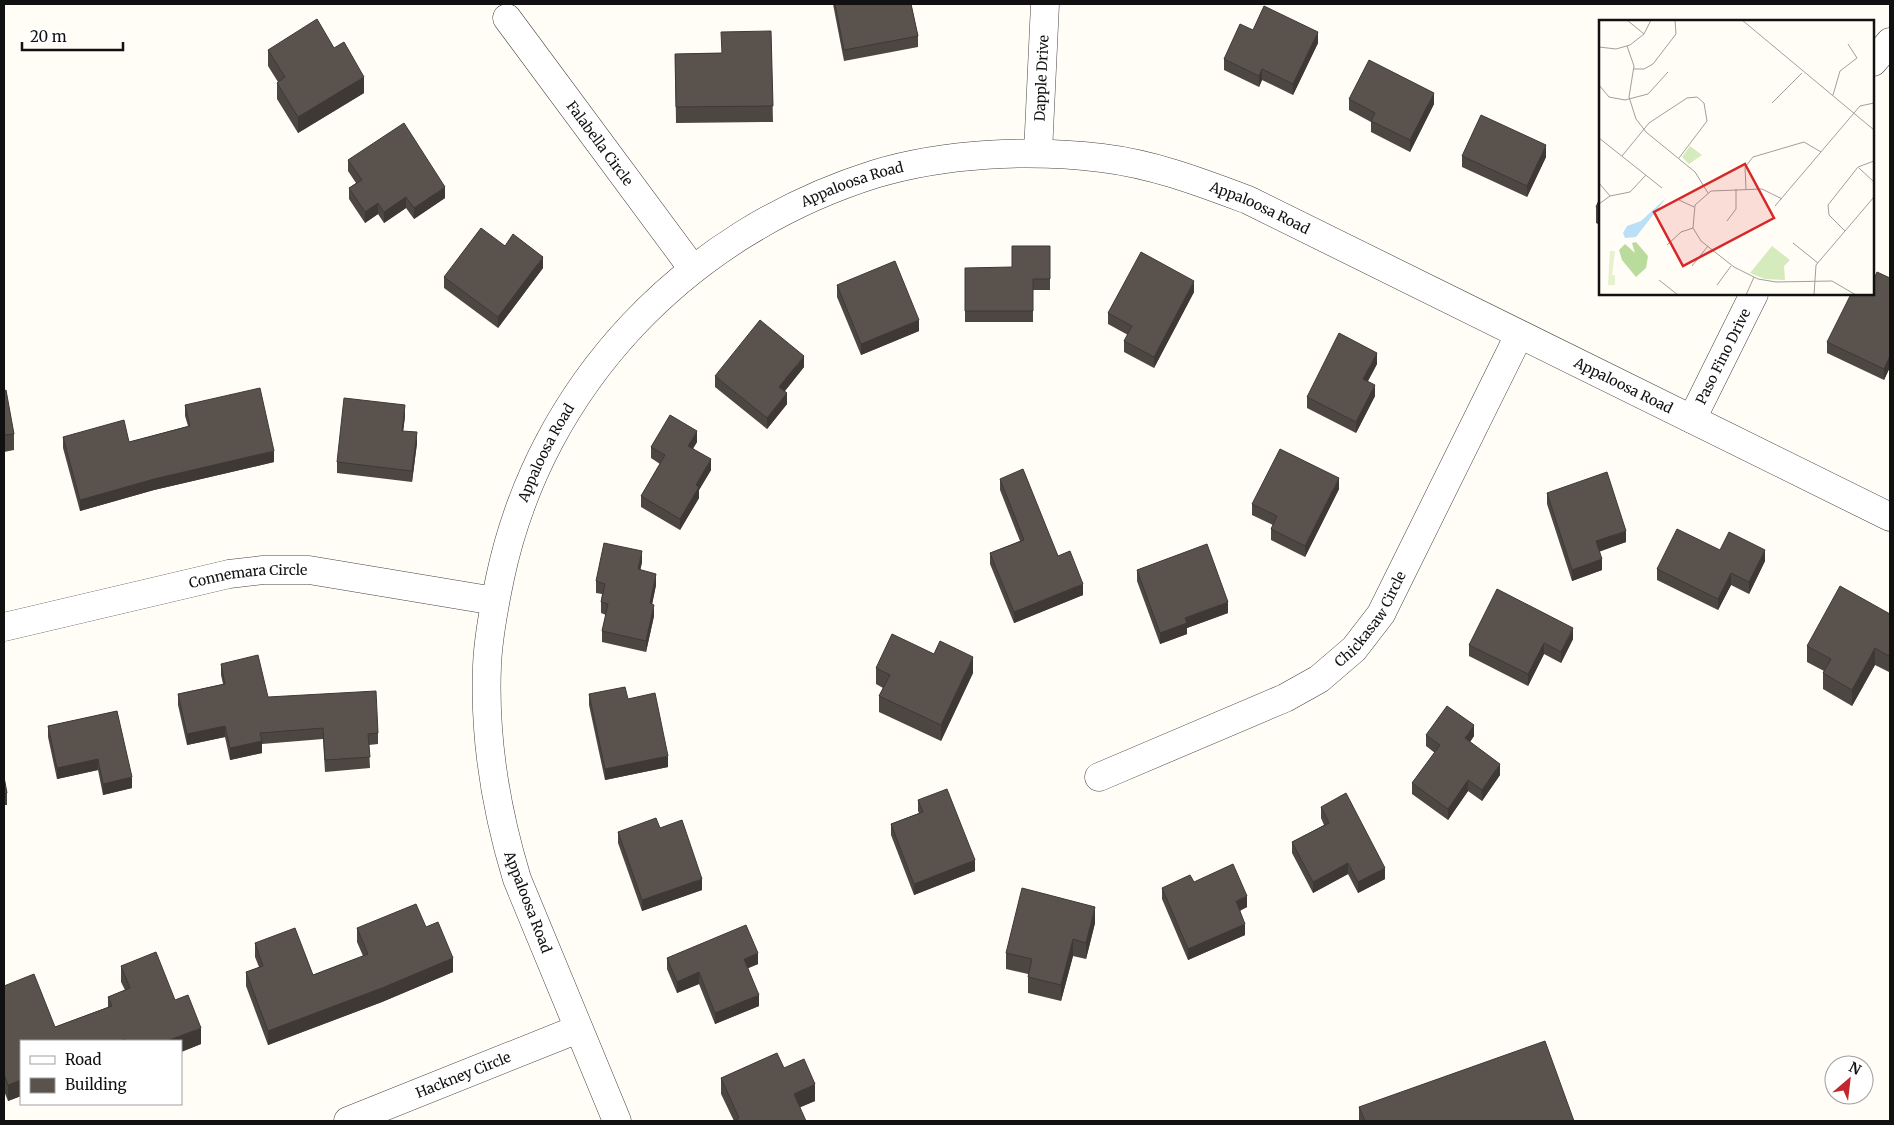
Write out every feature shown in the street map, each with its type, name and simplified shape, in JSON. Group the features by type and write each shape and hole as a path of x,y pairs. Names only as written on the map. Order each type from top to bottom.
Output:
{"street":[{"name":"Dapple Drive","path":"1038,153 1045,4"},
{"name":"Falabella Circle","path":"507,18 693,269"},
{"path":"1874,61 1890,42"},
{"name":"Appaloosa Road","path":"617,1121 517,879 506,842 490,764 487,702 487,663 495,601 506,548 518,511 545,449 567,408 612,346 666,291 693,269 727,244 793,206 828,190 914,164 989,154 1038,153 1102,158 1140,164 1177,174 1239,197 1890,517"},
{"name":"Paso Fino Drive","path":"1692,419 1754,295"},
{"name":"Chickasaw Circle","path":"1099,777 1285,698 1320,679 1354,649 1381,614 1519,335"},
{"name":"Connemara Circle","path":"4,627 229,574 263,570 309,570 495,601"},
{"name":"Hackney Circle","path":"348,1121 578,1029"}],"building":[{"path":"835,4 911,4 918,36 844,50"},
{"path":"1264,6 1318,32 1293,84 1262,69 1259,76 1224,59 1240,24 1253,30"},
{"path":"317,19 334,48 344,42 364,77 298,117 277,83 285,77 268,50"},
{"path":"771,31 773,106 676,107 675,54 722,53 721,32"},
{"path":"1369,60 1434,93 1410,140 1371,121 1375,113 1349,99"},
{"path":"1481,115 1546,145 1527,186 1462,156"},
{"path":"404,123 445,187 414,208 406,197 384,212 378,203 365,212 349,188 362,180 348,160"},
{"path":"481,228 505,246 513,234 543,257 498,317 444,277"},
{"path":"1012,246 1050,246 1050,279 1033,279 1033,311 965,311 965,268 1012,267"},
{"path":"1141,252 1194,281 1154,357 1124,341 1132,326 1108,313"},
{"path":"895,261 919,320 861,344 837,285"},
{"path":"1877,272 1890,278 1890,356 1884,369 1827,342 1850,295 1874,295 1874,279"},
{"path":"760,320 804,356 779,387 787,393 767,418 715,376"},
{"path":"1339,333 1377,353 1363,379 1375,385 1356,422 1307,397"},
{"path":"260,388 274,451 154,479 80,500 63,437 124,420 129,442 190,426 185,405"},
{"path":"6,390 14,434 4,435 4,391"},
{"path":"344,398 405,405 402,431 417,432 412,471 337,462"},
{"path":"670,415 697,431 688,446 711,459 696,485 699,487 680,519 641,496 665,455 651,447"},
{"path":"1280,449 1339,478 1305,546 1271,529 1277,516 1252,504"},
{"path":"1023,469 1058,556 1070,551 1083,584 1014,612 990,553 1024,540 1000,479"},
{"path":"1607,472 1626,531 1596,541 1602,559 1572,570 1547,493"},
{"path":"1677,529 1720,550 1729,532 1765,550 1749,582 1731,573 1718,599 1657,569"},
{"path":"604,543 642,551 638,569 656,574 650,603 654,605 646,641 602,631 608,604 601,602 605,584 596,581"},
{"path":"1207,544 1228,602 1185,618 1187,623 1160,633 1137,570"},
{"path":"1840,586 1890,614 1889,656 1875,648 1852,690 1823,673 1831,659 1807,646"},
{"path":"1497,589 1573,628 1561,652 1544,643 1528,674 1469,645"},
{"path":"892,634 934,654 940,641 973,657 941,725 879,696 890,675 876,668"},
{"path":"258,655 268,697 376,691 378,733 368,734 370,757 325,760 323,728 260,733 262,741 230,748 225,726 187,734 178,694 225,684 221,664"},
{"path":"625,687 628,699 655,693 668,756 605,769 589,694"},
{"path":"1447,706 1474,725 1465,738 1500,764 1482,790 1468,780 1448,809 1412,783 1440,745 1426,735"},
{"path":"117,711 132,777 103,784 98,759 57,768 48,726"},
{"path":"4,777 7,793 4,794"},
{"path":"947,789 975,860 914,884 891,824 923,812 918,800"},
{"path":"1346,793 1385,868 1358,882 1348,863 1313,882 1292,842 1329,823 1321,807"},
{"path":"656,818 660,828 682,820 702,879 642,900 618,832"},
{"path":"1233,864 1247,896 1236,901 1245,924 1188,949 1162,888 1190,875 1194,882"},
{"path":"1022,888 1095,907 1086,943 1073,939 1061,985 1028,977 1032,959 1006,953"},
{"path":"416,904 426,927 438,922 453,958 382,988 268,1031 246,972 263,966 255,943 295,928 313,975 368,954 357,928"},
{"path":"746,925 758,953 744,959 759,995 715,1013 699,972 677,982 667,958"},
{"path":"156,952 175,1000 188,995 201,1028 170,1040 20,1040 20,1080 8,1085 4,1074 4,986 34,974 55,1027 112,1006 108,997 130,988 121,966"},
{"path":"1545,1041 1574,1121 1365,1121 1359,1107"},
{"path":"777,1053 784,1068 804,1059 815,1084 794,1094 806,1121 734,1121 739,1118 721,1078"}]}
